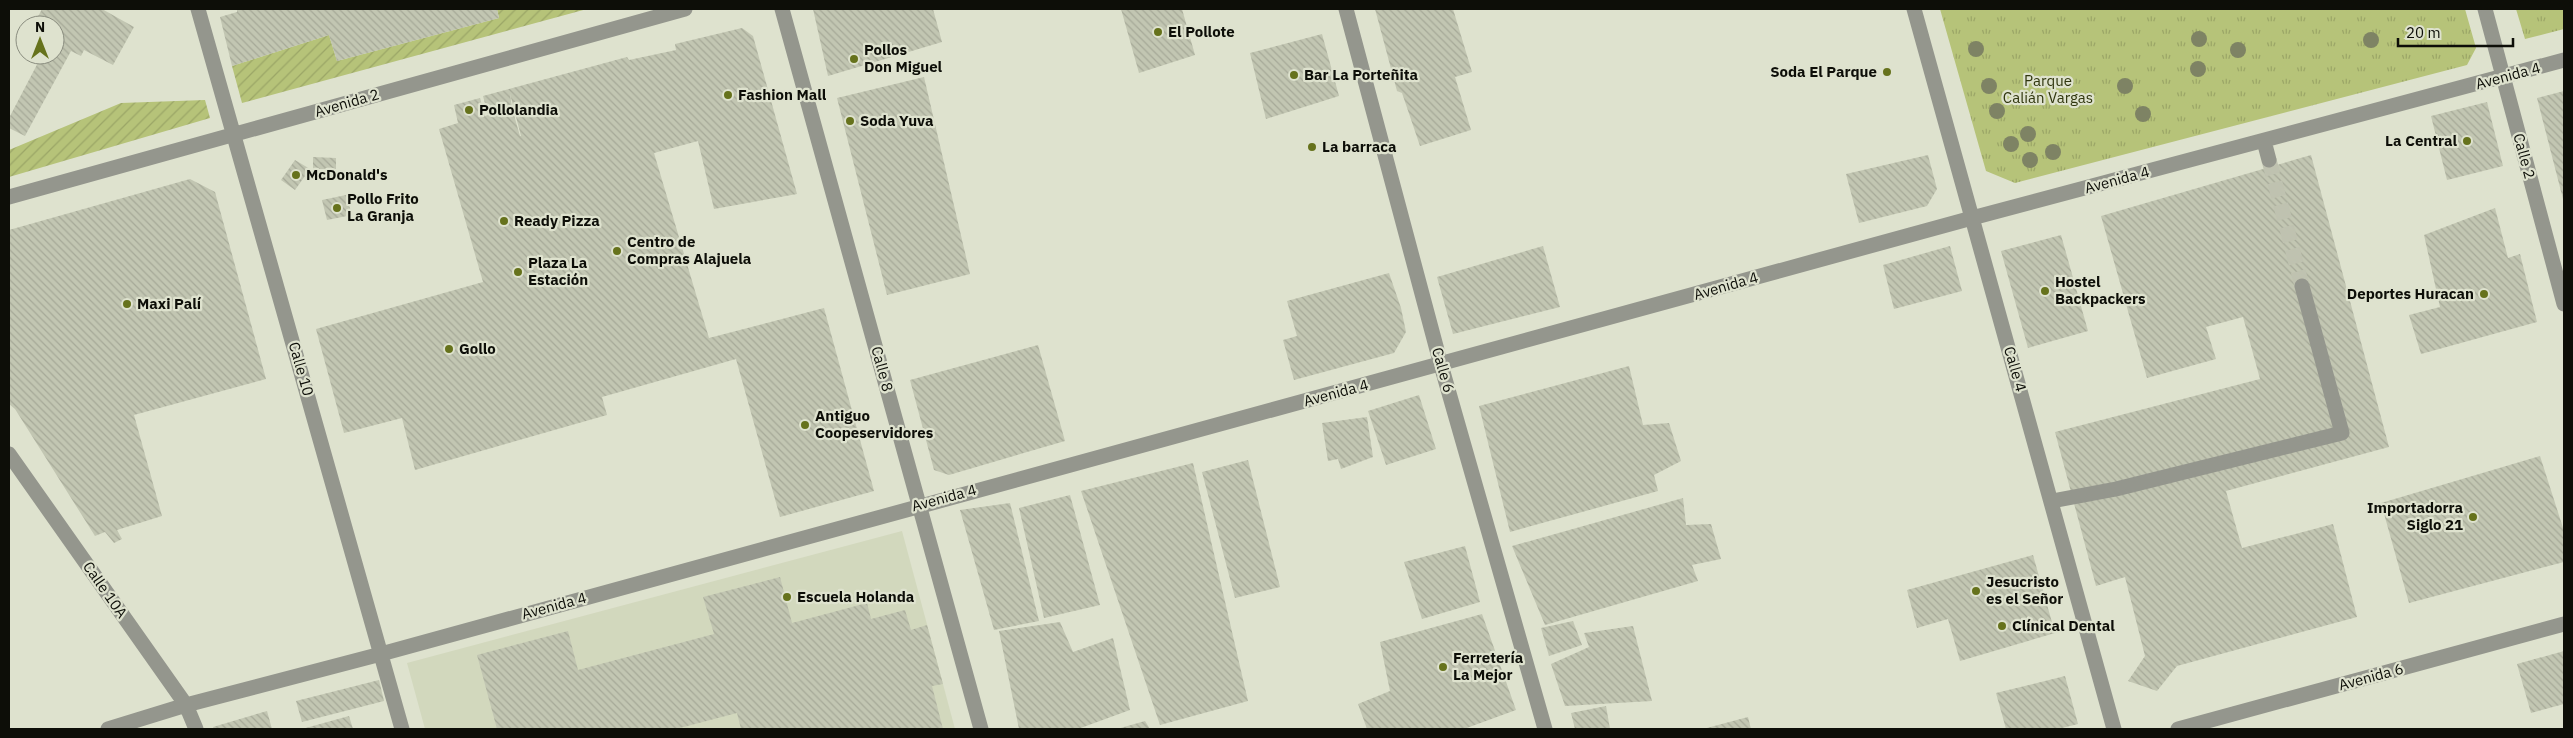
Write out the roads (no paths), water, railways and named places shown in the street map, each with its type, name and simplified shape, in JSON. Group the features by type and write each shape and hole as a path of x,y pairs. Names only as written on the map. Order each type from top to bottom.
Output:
{"street":[{"name":"Calle 10","path":"198,9 237,133 402,729"},
{"path":"208,9 237,133"},
{"name":"Avenida 2","path":"9,197 685,9"},
{"name":"Calle 8","path":"782,9 981,729"},
{"name":"Calle 6","path":"1346,9 1441,365 1545,729"},
{"name":"Calle 4","path":"1914,9 2114,729"},
{"name":"Calle 2","path":"2485,9 2564,304"},
{"name":"Avenida 4","path":"108,729 186,705 381,654 919,505 1441,365 1972,218 2564,60"},
{"path":"2264,141 2269,160"},
{"path":"2052,501 2116,489 2342,433 2302,286"},
{"name":"Calle 10A","path":"9,454 186,705 196,729"},
{"name":"Avenida 6","path":"2178,729 2564,624"}],"tunnel":[{"path":"2269,160 2302,286"}],"place":[{"name":"El Pollote","path":"1158,32"},
{"name":"Pollos Don Miguel","path":"854,59"},
{"name":"Soda El Parque","path":"1887,72"},
{"name":"Bar La Porteñita","path":"1294,75"},
{"name":"Fashion Mall","path":"728,95"},
{"name":"Pollolandia","path":"469,110"},
{"name":"Soda Yuva","path":"850,121"},
{"name":"La Central","path":"2467,141"},
{"name":"La barraca","path":"1312,147"},
{"name":"McDonald's","path":"296,175"},
{"name":"Pollo Frito La Granja","path":"337,208"},
{"name":"Ready Pizza","path":"504,221"},
{"name":"Centro de Compras Alajuela","path":"617,251"},
{"name":"Plaza La Estación","path":"518,272"},
{"name":"Hostel Backpackers","path":"2045,291"},
{"name":"Deportes Huracan","path":"2484,294"},
{"name":"Maxi Palí","path":"127,304"},
{"name":"Gollo","path":"449,349"},
{"name":"Antiguo Coopeservidores","path":"805,425"},
{"name":"Importadorra Siglo 21","path":"2473,517"},
{"name":"Jesucristo es el Señor","path":"1976,591"},
{"name":"Escuela Holanda","path":"787,597"},
{"name":"Clínical Dental","path":"2002,626"},
{"name":"Ferretería La Mejor","path":"1443,667"}],"park label":[{"name":"Parque Calián Vargas","path":"2048,90"}]}
